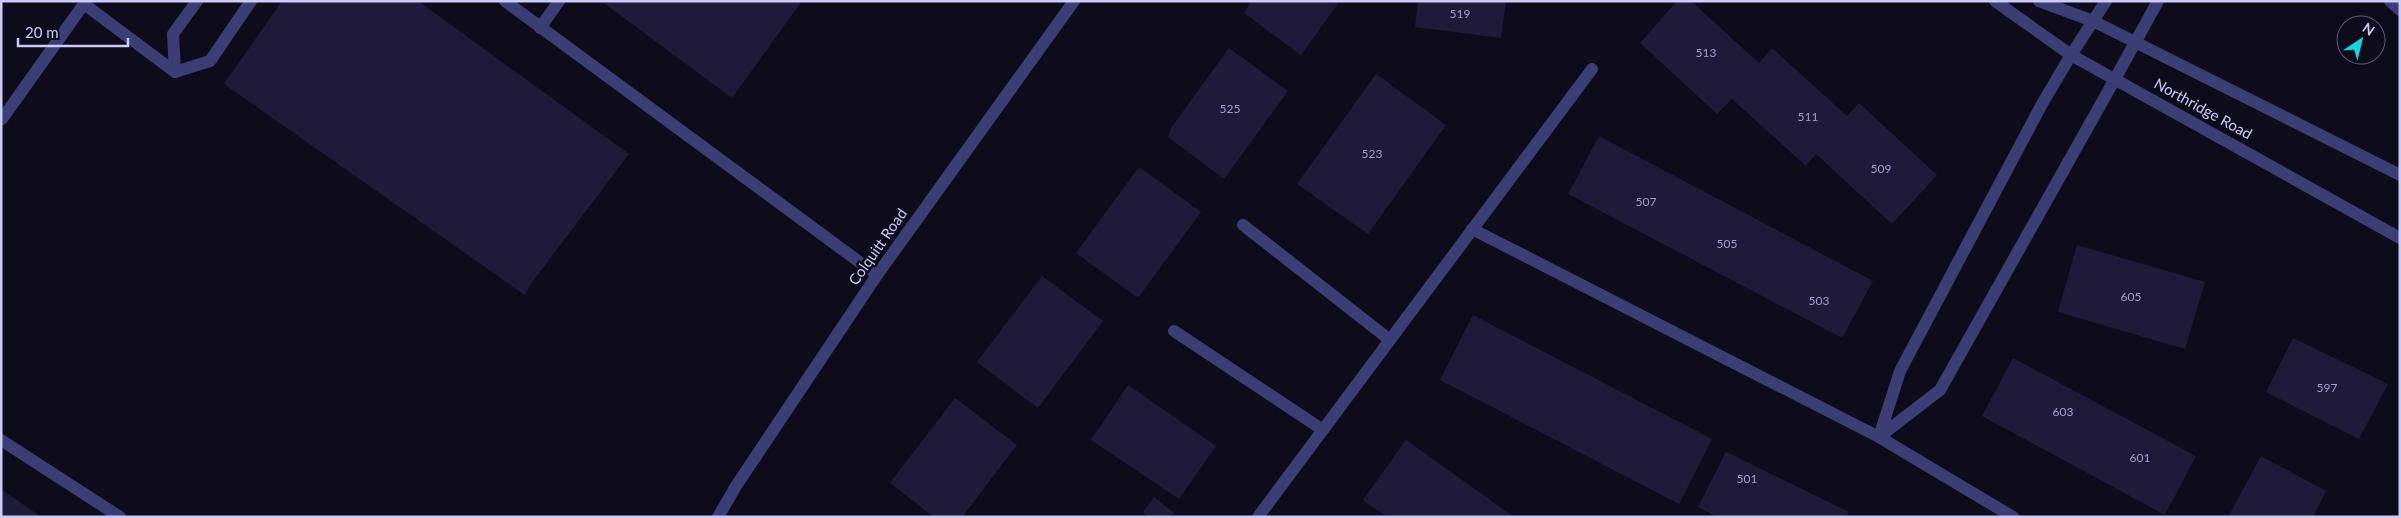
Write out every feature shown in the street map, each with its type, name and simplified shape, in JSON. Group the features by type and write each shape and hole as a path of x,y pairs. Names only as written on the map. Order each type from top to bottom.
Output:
{"street":[{"path":"175,72 173,34 196,1"},
{"path":"175,72 210,60 251,1"},
{"path":"505,1 877,276"},
{"path":"540,28 559,1"},
{"name":"Colquitt Road","path":"718,517 736,486 877,276 1074,1"},
{"name":"Northridge Road","path":"1995,1 2071,55 2400,238"},
{"name":"Northridge Road","path":"2039,1 2093,21 2400,175"},
{"path":"1879,437 1900,371 2042,104 2106,1"},
{"path":"1879,437 1940,390 2158,1"},
{"path":"2390,1 2400,10"},
{"path":"2,119 85,3 175,72"},
{"path":"1259,516 1592,69"},
{"path":"1243,225 1390,340"},
{"path":"1472,229 1879,437 2010,516"},
{"path":"1174,331 1323,430"},
{"path":"1,440 120,517"}],"building":[{"path":"282,1 418,1 629,154 530,285 525,295 224,84"},
{"path":"601,1 802,1 732,98"},
{"path":"1252,1 1340,1 1301,55 1244,13"},
{"path":"1418,1 1506,1 1501,38 1415,27"},
{"path":"1677,1 1691,1 1759,63 1772,48 1847,116 1859,103 1937,175 1892,224 1816,154 1806,166 1732,99 1717,114 1640,43"},
{"path":"1229,48 1288,91 1224,179 1168,137 1171,128"},
{"path":"1376,74 1446,125 1368,234 1297,184"},
{"path":"1599,136 1873,281 1842,338 1568,194"},
{"path":"1139,167 1201,212 1138,298 1076,253"},
{"path":"2077,245 2205,282 2185,349 2058,312"},
{"path":"1042,276 1103,321 1038,408 977,362"},
{"path":"1473,315 1712,439 1679,504 1440,380"},
{"path":"2293,338 2388,384 2359,439 2266,392"},
{"path":"2013,358 2196,456 2165,515 1982,416"},
{"path":"1128,385 1216,446 1179,499 1091,440"},
{"path":"955,398 1017,445 962,517 934,517 890,483"},
{"path":"1406,440 1514,517 1387,517 1363,500"},
{"path":"1726,452 1849,512 1846,517 1714,517 1714,515 1698,507"},
{"path":"2261,456 2326,491 2313,517 2228,517"},
{"path":"1,489 41,517 1,517"},
{"path":"1154,497 1174,513 1171,517 1149,517 1143,512"}]}
